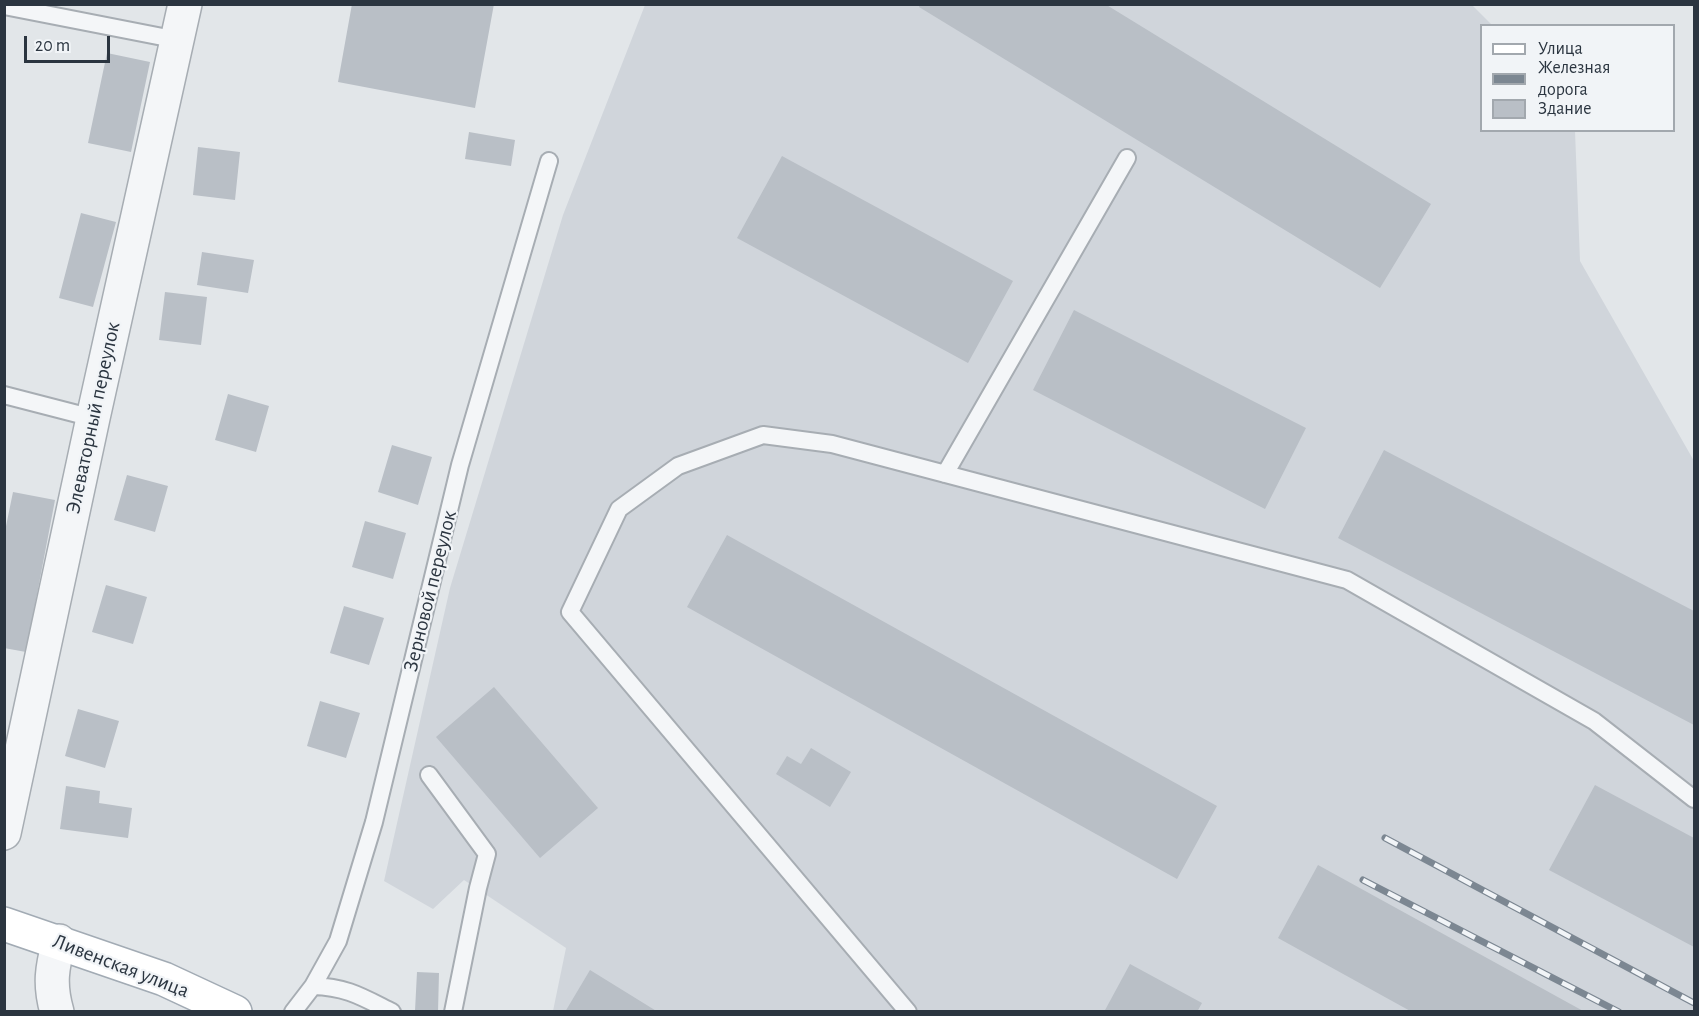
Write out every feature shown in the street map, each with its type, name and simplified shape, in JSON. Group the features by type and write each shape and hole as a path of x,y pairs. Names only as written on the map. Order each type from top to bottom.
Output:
{"main road":[{"name":"Ливенская улица","path":"4,924 164,979 235,1011"}],"street":[{"name":"Элеваторный переулок","path":"4,833 8,798 185,4"},
{"path":"57,1011 53,994 52,970 58,941"}],"lane":[{"path":"4,6 178,40"},
{"path":"945,474 1127,158"},
{"name":"Зерновой переулок","path":"293,1011 313,986 338,941 374,822 460,465 549,161"},
{"path":"4,395 93,418"},
{"path":"908,1011 570,612 619,509 678,466 763,435 832,444 1347,580 1594,721 1695,799"},
{"path":"429,775 487,854 453,1011"},
{"path":"313,986 336,987 392,1011"}],"shaded area":[{"path":"645,5 1472,5 1491,24 1480,24 1480,132 1575,132 1580,261 1694,461 1694,1011 553,1011 566,948 464,880 433,909 384,881 450,588 563,215"}],"building":[{"path":"352,4 494,4 475,108 338,82"},
{"path":"920,4 1105,4 1431,204 1380,288 919,7"},
{"path":"107,53 150,62 131,152 88,143"},
{"path":"469,132 515,140 511,166 465,159"},
{"path":"198,147 240,152 235,200 193,195"},
{"path":"782,156 1013,281 968,363 737,238"},
{"path":"81,213 116,222 93,307 59,298"},
{"path":"202,252 254,260 248,293 197,285"},
{"path":"165,292 207,297 201,345 159,340"},
{"path":"1074,310 1306,428 1265,509 1033,390"},
{"path":"228,394 269,406 256,452 215,440"},
{"path":"392,445 432,457 418,505 378,492"},
{"path":"1384,450 1694,611 1694,725 1338,538"},
{"path":"127,475 168,486 155,532 114,520"},
{"path":"13,492 55,500 26,652 4,648 4,536"},
{"path":"365,521 406,533 393,579 352,567"},
{"path":"727,535 1217,806 1177,879 687,607"},
{"path":"106,585 147,597 133,644 92,632"},
{"path":"344,606 384,618 369,665 330,653"},
{"path":"494,687 598,808 540,858 436,737"},
{"path":"320,701 360,713 346,758 307,746"},
{"path":"78,709 119,721 105,768 65,756"},
{"path":"811,748 851,772 830,807 776,774 787,756 801,764"},
{"path":"1595,785 1694,838 1694,947 1549,870"},
{"path":"66,786 100,791 99,803 132,808 128,838 60,829"},
{"path":"1318,865 1585,1012 1412,1012 1278,938"},
{"path":"1130,964 1202,1003 1197,1012 1104,1012"},
{"path":"590,970 658,1012 565,1012"},
{"path":"417,972 439,973 438,1012 415,1011"}],"railway":[{"path":"1385,838 1694,1003"},
{"path":"1363,880 1619,1012"}]}
